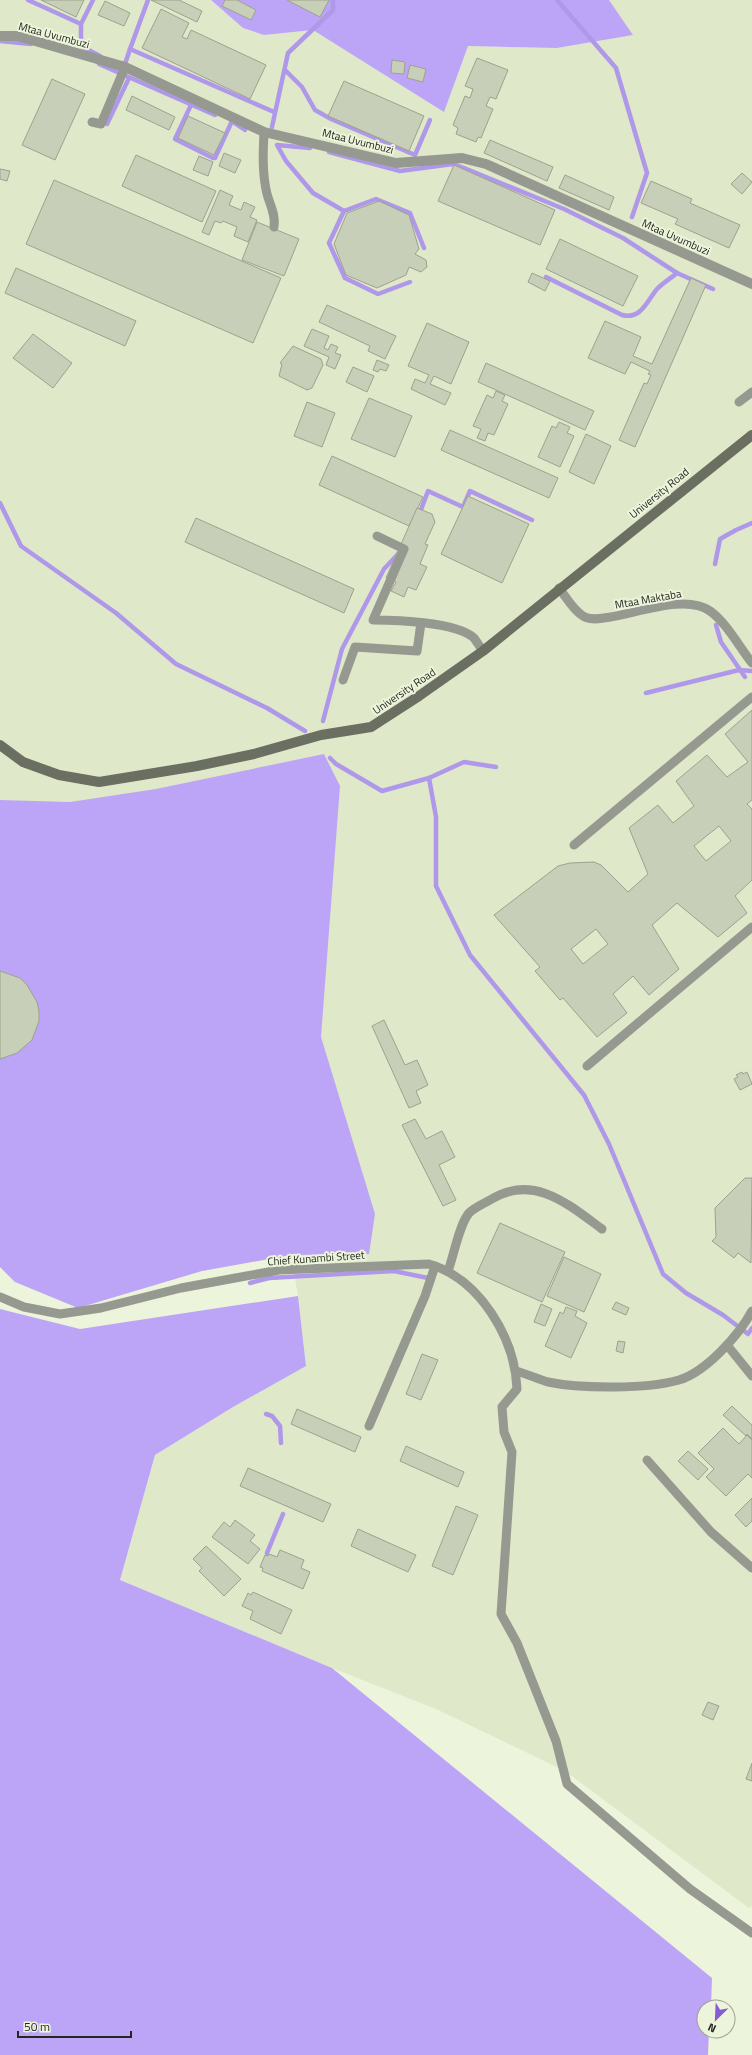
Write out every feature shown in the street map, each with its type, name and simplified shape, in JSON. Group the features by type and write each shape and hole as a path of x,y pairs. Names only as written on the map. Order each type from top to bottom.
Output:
{"street":[{"name":"Mtaa Uvumbuzi","path":"0,36 18,36 125,67 264,132 396,163 462,158 486,164 752,284"},
{"name":"University Road","path":"0,745 23,762 59,775 99,782 197,766 254,754 321,735 371,727 419,696 483,651 559,588 752,434"}],"lane":[{"path":"92,122 101,124 125,67"},
{"path":"264,132 262,157 267,194 275,220 274,227"},
{"path":"738,402 752,392"},
{"path":"377,536 404,549 373,620 408,620 449,627 473,637 483,651"},
{"name":"Mtaa Maktaba","path":"559,588 583,617 594,619 616,617 687,603 700,605 711,611 721,622 752,663"},
{"path":"343,680 355,647 417,651 421,623"},
{"path":"574,845 752,696"},
{"path":"587,1066 752,927"},
{"path":"448,1271 464,1222 469,1213 495,1196 507,1191 520,1188 554,1196 602,1229"},
{"name":"Chief Kunambi Street","path":"0,1297 24,1307 60,1314 101,1308 181,1288 279,1270 429,1264 448,1271 475,1294 493,1313 509,1344 516,1371 517,1389 502,1407 504,1432 512,1452 501,1614 517,1643 556,1740 567,1784 690,1889 752,1933"},
{"path":"369,1426 425,1296 435,1266"},
{"path":"516,1371 548,1382 594,1387 680,1380 695,1372 727,1346 742,1329 752,1312"},
{"path":"727,1346 752,1376"},
{"path":"647,1460 711,1532 752,1568"}],"shaded area":[{"path":"0,0 211,0 243,28 264,35 313,30 368,64 468,46 557,48 633,35 609,0 752,0 752,1906 749,1908 565,1771 436,1709 332,1668 120,1580 155,1455 233,1407 306,1365 298,1296 291,1255 202,1271 15,1282 0,1267"},
{"path":"211,0 609,0 633,35 557,48 468,46 444,112 313,30 264,35 243,28"},
{"path":"324,754 340,786 321,1037 375,1214 369,1254 291,1255 202,1271 78,1308 15,1282 0,1267 0,800 70,802 156,789"},
{"path":"298,1296 306,1366 233,1407 155,1455 120,1580 332,1668 712,1978 711,1999 696,1999 696,2039 709,2039 708,2055 0,2055 0,1309 80,1329"}],"building":[{"path":"41,0 84,0 76,17"},
{"path":"151,0 179,0 202,11 197,22"},
{"path":"225,0 237,0 256,10 251,20 222,6"},
{"path":"287,0 329,0 320,17"},
{"path":"105,1 130,13 124,26 98,15"},
{"path":"161,9 189,23 182,37 187,39 191,30 266,65 250,99 142,48"},
{"path":"477,58 508,70 496,99 490,97 486,106 493,109 481,138 478,137 476,142 456,134 458,128 453,125 465,96 470,98 473,89 465,86"},
{"path":"392,60 405,62 404,74 391,73"},
{"path":"410,65 426,69 423,82 407,78"},
{"path":"52,79 85,94 55,160 22,145"},
{"path":"344,81 424,116 409,151 328,116"},
{"path":"132,96 175,117 169,130 126,110"},
{"path":"188,116 225,133 214,155 178,138"},
{"path":"490,140 553,167 547,181 484,153"},
{"path":"224,153 241,160 235,173 219,166"},
{"path":"136,155 216,191 202,222 122,186"},
{"path":"199,156 213,162 208,176 193,170"},
{"path":"454,165 555,210 540,245 438,201"},
{"path":"0,169 10,171 7,181 0,179"},
{"path":"742,173 752,182 742,194 731,184"},
{"path":"565,175 614,197 609,210 559,188"},
{"path":"54,180 281,278 253,343 26,244"},
{"path":"651,181 692,199 690,203 740,225 729,248 675,224 678,219 641,203"},
{"path":"220,190 233,196 229,205 241,210 244,202 255,207 250,217 257,220 248,242 234,236 237,227 223,221 221,223 215,221 209,235 202,232"},
{"path":"379,201 409,215 419,249 415,254 426,260 427,267 421,272 409,267 406,275 377,288 346,275 334,244 347,213"},
{"path":"257,222 299,239 284,276 242,260"},
{"path":"560,239 638,276 623,306 546,269"},
{"path":"16,268 136,321 125,346 5,293"},
{"path":"532,273 550,281 545,291 528,282"},
{"path":"691,278 706,285 635,447 619,440 644,383 647,384 651,375 648,374 650,371 631,362 625,374 588,358 605,321 641,337 633,356 652,364"},
{"path":"327,305 396,336 385,359 368,351 370,346 319,322"},
{"path":"427,323 469,342 451,384 434,376 430,384 451,393 445,405 411,389 415,379 425,383 429,375 408,366"},
{"path":"312,329 329,336 324,348 328,350 331,344 338,347 335,353 341,355 335,369 326,365 329,357 304,346"},
{"path":"33,334 72,363 53,388 13,358"},
{"path":"293,346 321,359 323,365 312,388 307,390 279,376 282,364 280,363"},
{"path":"377,360 389,365 386,371 380,369 378,372 373,370"},
{"path":"486,363 594,411 585,430 478,382"},
{"path":"353,367 374,376 367,392 346,382"},
{"path":"496,391 505,395 502,401 508,404 494,435 488,433 485,441 477,438 481,429 473,426 487,395 493,398"},
{"path":"369,398 412,416 395,457 351,439"},
{"path":"307,402 335,413 322,447 294,436"},
{"path":"559,422 570,427 567,433 574,436 560,467 538,457 552,426 556,428"},
{"path":"450,430 558,478 549,498 441,450"},
{"path":"586,434 611,446 594,484 569,472"},
{"path":"332,456 423,497 409,526 319,485"},
{"path":"468,496 529,524 502,583 441,554"},
{"path":"417,508 432,514 435,522 425,544 428,545 420,564 427,567 416,590 408,587 404,597 391,591 396,582 386,578"},
{"path":"196,518 354,589 344,613 185,542"},
{"path":"752,710 752,800 747,804 752,809 752,880 735,896 747,913 718,937 677,903 652,925 679,969 649,995 633,976 613,994 627,1013 597,1037 563,998 560,1000 535,971 540,967 494,915 558,866 570,863 594,862 601,865 628,892 648,874 629,828 658,805 673,823 694,806 676,781 707,755 727,777 748,762 725,734","holes":["719,826 731,841 706,861 694,846","596,929 608,944 583,964 571,949"]},
{"path":"0,971 20,978 27,985 37,1002 39,1021 32,1040 17,1053 0,1059"},
{"path":"384,1020 405,1065 417,1060 428,1085 416,1091 421,1103 409,1108 372,1026"},
{"path":"742,1072 743,1074 747,1072 752,1084 740,1090 734,1079 738,1077 736,1075"},
{"path":"415,1119 426,1139 442,1131 455,1157 439,1165 456,1200 443,1206 402,1125"},
{"path":"745,1178 752,1178 751,1263 738,1253 734,1258 712,1241 716,1237 715,1208"},
{"path":"500,1223 565,1252 542,1302 477,1273"},
{"path":"564,1257 601,1274 584,1312 547,1296"},
{"path":"616,1302 629,1308 626,1315 612,1309"},
{"path":"541,1304 552,1309 545,1326 534,1322"},
{"path":"566,1307 577,1311 575,1316 587,1323 571,1358 545,1346 560,1312 563,1314"},
{"path":"618,1341 625,1342 623,1353 616,1351"},
{"path":"422,1354 438,1360 421,1400 406,1394"},
{"path":"732,1406 752,1425 752,1439 747,1434 746,1436 723,1415"},
{"path":"297,1409 361,1437 355,1452 291,1424"},
{"path":"723,1428 739,1444 747,1435 752,1440 752,1478 748,1474 726,1496 706,1477 714,1469 698,1453"},
{"path":"406,1446 464,1472 458,1487 400,1461"},
{"path":"688,1451 708,1469 698,1480 678,1461"},
{"path":"248,1468 331,1504 323,1522 240,1486"},
{"path":"752,1498 752,1521 746,1527 735,1515"},
{"path":"456,1506 478,1515 453,1575 432,1566"},
{"path":"235,1520 255,1535 250,1541 260,1549 248,1564 212,1537 224,1522 230,1527"},
{"path":"358,1529 416,1555 408,1572 351,1546"},
{"path":"206,1546 241,1579 224,1596 199,1571 202,1568 193,1559"},
{"path":"280,1550 304,1560 301,1568 310,1572 303,1589 262,1571 263,1568 260,1567 265,1555 268,1556 269,1554 277,1557"},
{"path":"253,1592 292,1610 281,1634 250,1619 253,1611 242,1606 248,1593 251,1595"},
{"path":"708,1702 719,1706 713,1720 702,1715"},
{"path":"752,1763 752,1781 746,1779"}],"waterway":[{"path":"28,0 81,24 93,0"},
{"path":"148,0 130,49 274,112"},
{"path":"272,127 288,53 333,10 333,0"},
{"path":"557,0 616,68 647,173 632,217"},
{"path":"81,24 81,46 100,56"},
{"path":"0,41 31,44"},
{"path":"122,63 125,64 130,49"},
{"path":"99,64 215,115"},
{"path":"285,70 302,87 315,110 331,119 415,155 430,120"},
{"path":"107,124 129,78"},
{"path":"191,105 175,139 213,158 215,158 232,121"},
{"path":"233,122 245,130"},
{"path":"310,148 277,145 286,161 313,193 344,211"},
{"path":"329,152 400,171 453,164 564,209 623,238 677,273 713,289"},
{"path":"410,282 378,294 345,278 329,243 344,211 376,199 410,213 424,248"},
{"path":"546,277 622,315 629,316 639,312 647,304 657,289 677,273"},
{"path":"419,515 428,491 463,507 470,491 532,520"},
{"path":"0,503 21,546 116,613 176,664 267,708 305,731"},
{"path":"715,564 720,539 752,523"},
{"path":"323,721 342,649 384,569 399,553"},
{"path":"716,625 721,642 745,677"},
{"path":"646,693 739,670 752,671"},
{"path":"330,758 336,764 382,791 429,778 464,762 496,767"},
{"path":"429,778 436,817 436,886 470,955 584,1095 609,1144 663,1274 686,1293 723,1315 748,1334 752,1328"},
{"path":"250,1283 269,1278 394,1271 428,1278"},
{"path":"266,1414 272,1416 280,1426 281,1443"},
{"path":"267,1553 283,1514"}]}
